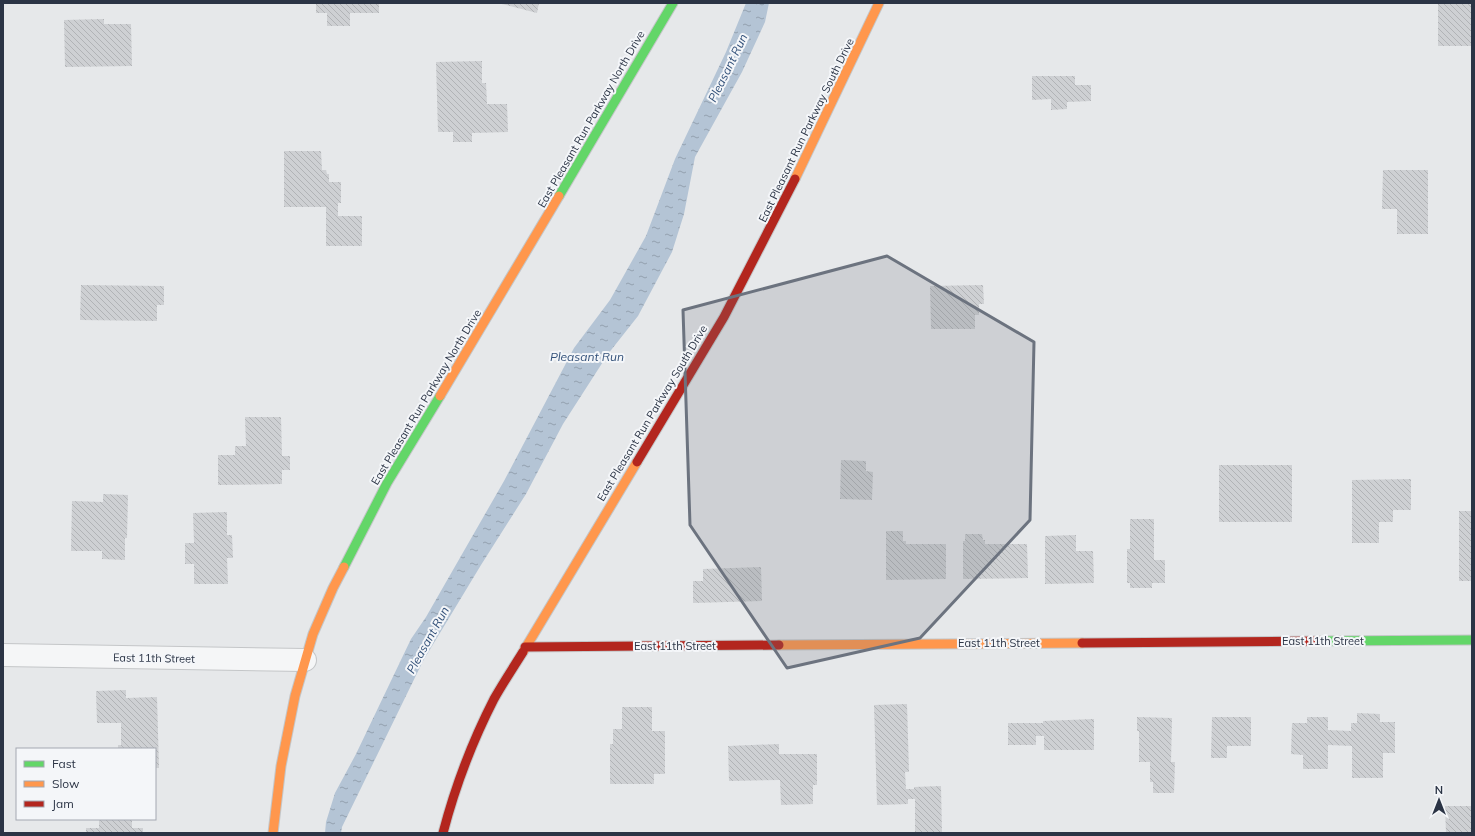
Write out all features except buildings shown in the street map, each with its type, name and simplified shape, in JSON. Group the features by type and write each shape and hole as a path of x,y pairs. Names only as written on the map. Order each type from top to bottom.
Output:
{"street":[{"name":"East Pleasant Run Parkway North Drive","path":"273,833 285,744 295,696 304,660 320,617 333,588 387,483 494,307 673,3"},
{"name":"East Pleasant Run Parkway South Drive","path":"443,833 455,789 468,752 495,698 724,317 824,122 879,3"},
{"name":"East 11th Street","path":"525,647 1472,640"},
{"name":"East 11th Street","path":"3,655 304,660"}],"highlighted area":[{"path":"887,256 1034,342 1030,520 920,638 787,668 690,525 683,310"}],"water":[{"name":"Pleasant Run","path":"746,3 769,3 765,22 742,72 695,157 684,214 672,252 638,316 608,354 563,424 526,494 423,661 342,827 341,833 325,833 326,822 335,793 356,754 411,639 426,617 504,481 574,348 610,300 646,236 675,159 726,52"}],"traffic: fast":[{"path":"559,196 673,3"},
{"path":"344,567 387,483 440,396"},
{"path":"1319,641 1472,640"}],"traffic: slow":[{"path":"795,179 879,3"},
{"path":"440,396 559,196"},
{"path":"523,652 637,462"},
{"path":"273,833 281,766 295,696 313,634 344,567"},
{"path":"779,645 1082,643"}],"traffic: jam":[{"path":"637,462 724,317 795,179"},
{"path":"1082,643 1319,641"},
{"path":"525,647 779,645"},
{"path":"443,833 453,799 478,732 504,681 523,652"}]}
